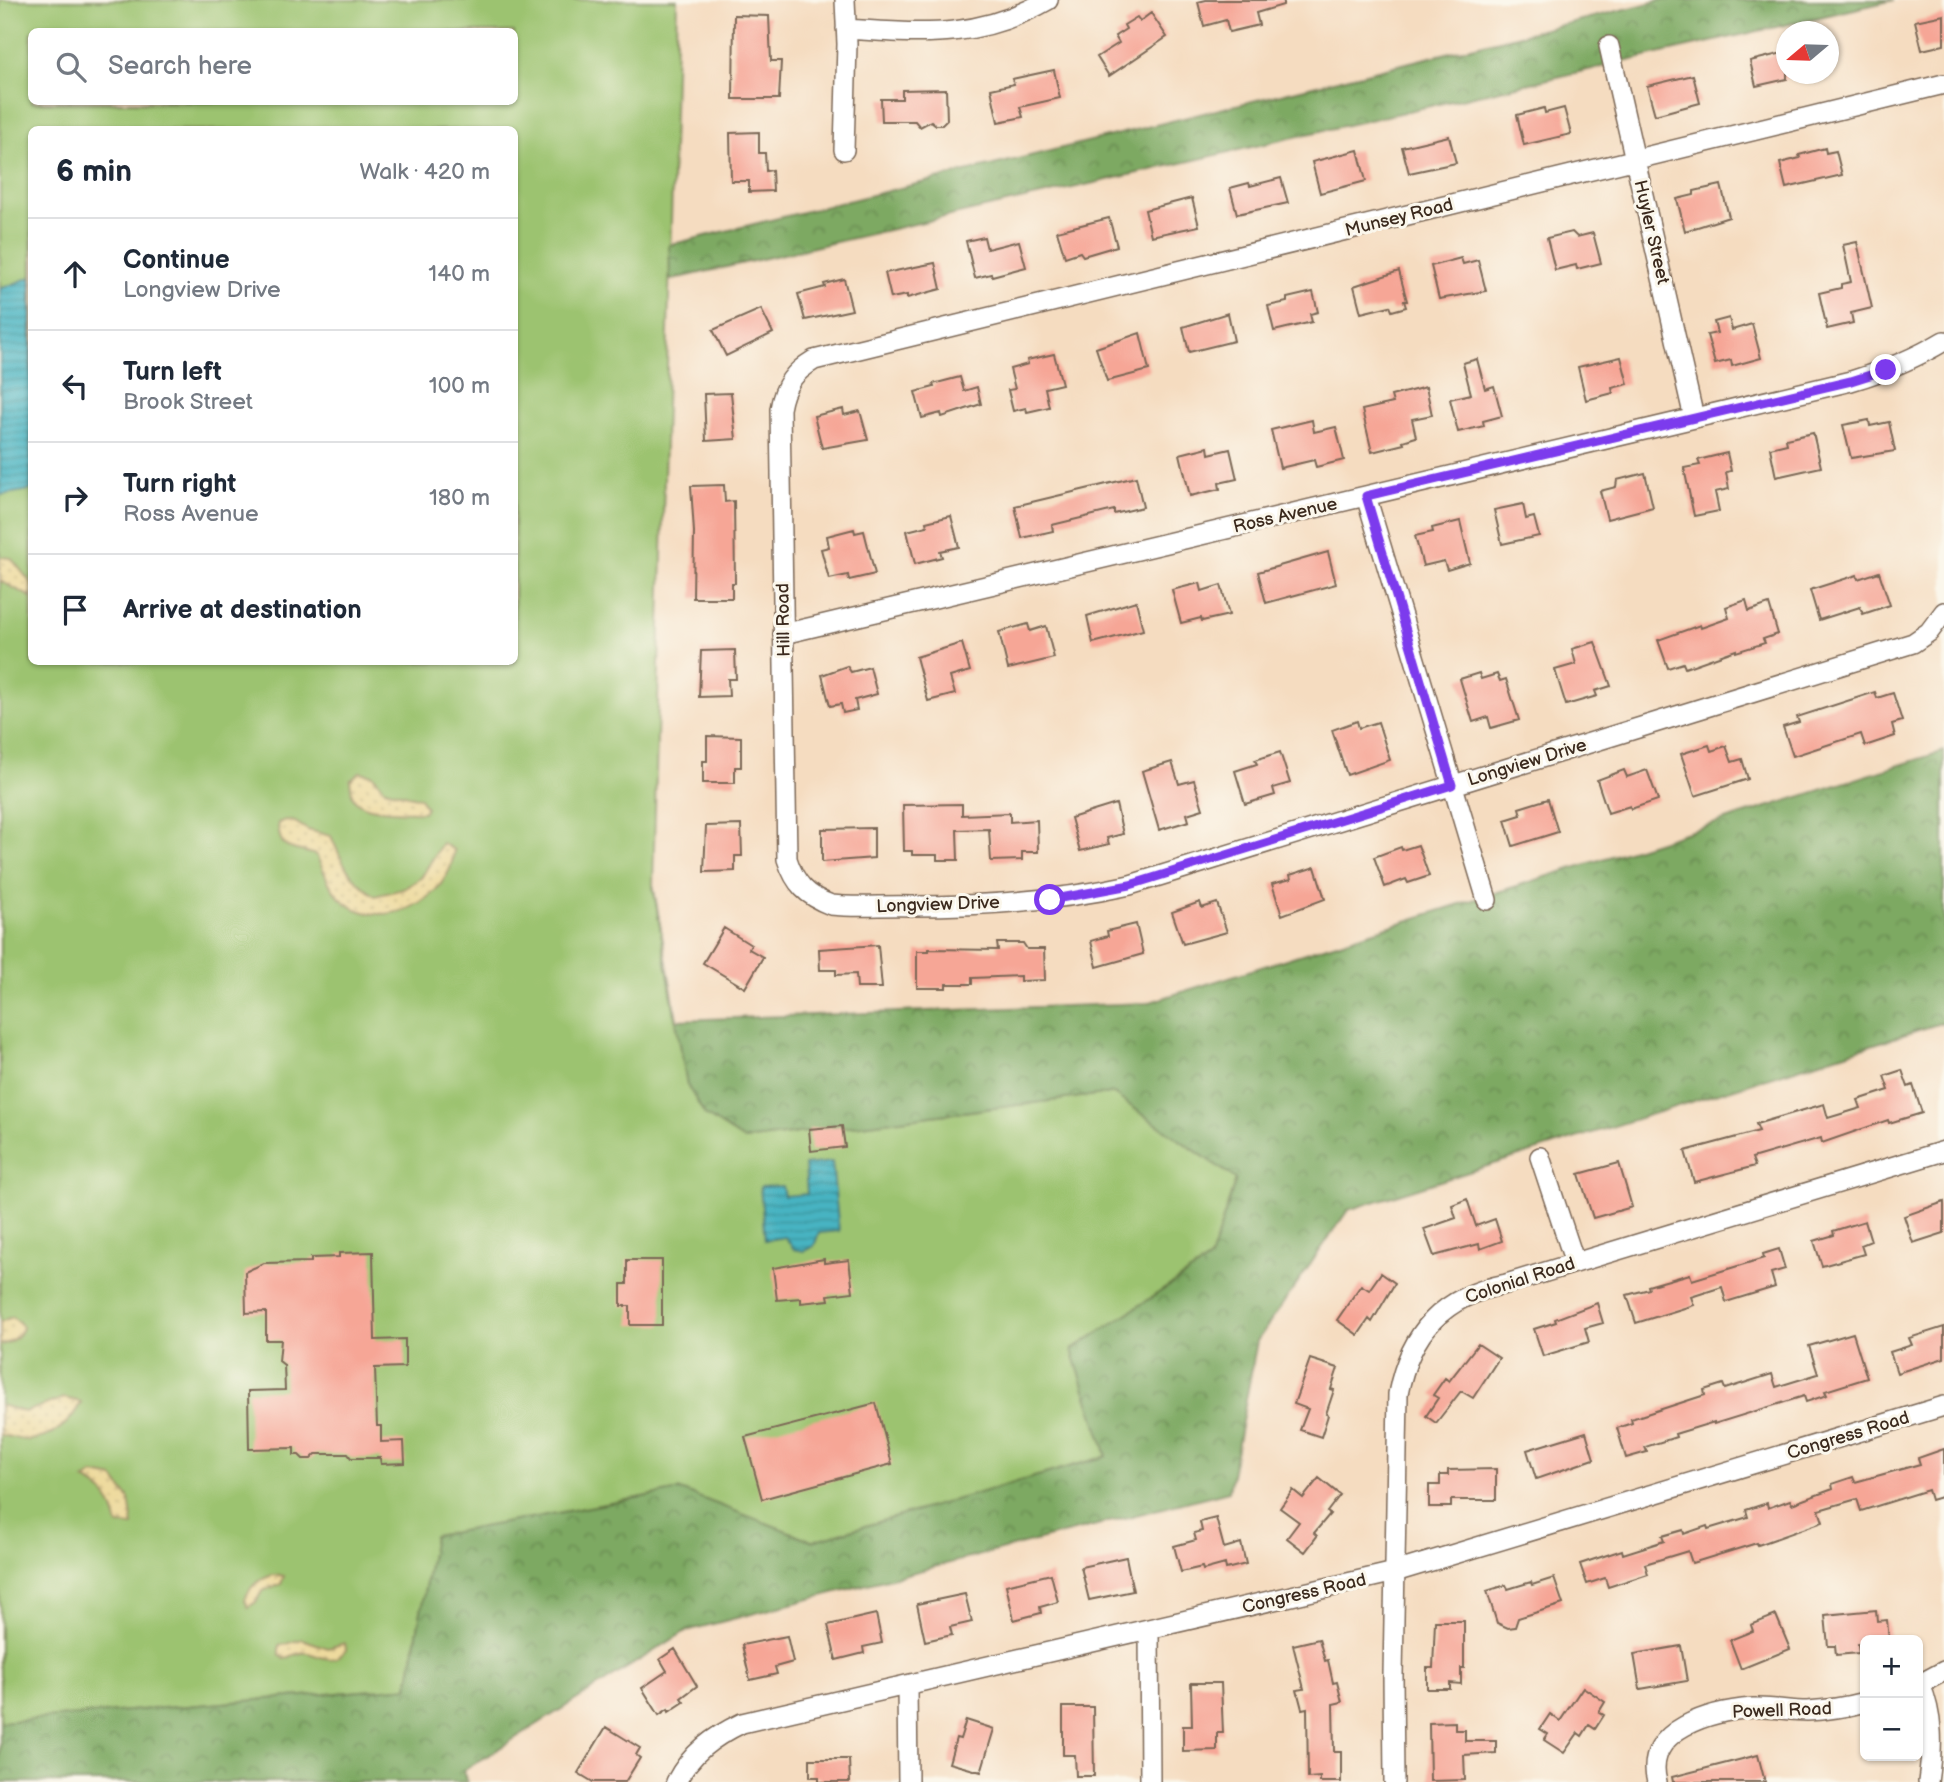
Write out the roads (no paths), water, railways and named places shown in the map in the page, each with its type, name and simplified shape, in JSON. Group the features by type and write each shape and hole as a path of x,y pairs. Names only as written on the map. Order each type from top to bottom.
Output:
{"street":[{"path":"844,150 845,0"},
{"path":"846,29 926,34 964,31 997,23 1029,11 1048,0"},
{"name":"Huyler Street","path":"1609,46 1694,418"},
{"name":"Munsey Road","path":"789,382 800,368 814,360 1944,84"},
{"name":"Ross Avenue","path":"783,634 1851,381 1886,370 1944,341"},
{"name":"Hill Road","path":"787,859 780,409 789,382"},
{"path":"1366,496 1487,900"},
{"name":"Longview Drive","path":"787,859 793,877 804,891 831,905 932,906 1050,900 1130,885 1913,643 1929,632 1944,612"},
{"name":"Colonial Road","path":"1394,1782 1398,1394 1403,1368 1413,1345 1435,1318 1464,1296 1486,1288 1944,1152"},
{"path":"1540,1157 1575,1263"},
{"name":"Congress Road","path":"676,1782 697,1751 718,1734 742,1723 1395,1572 1944,1406"},
{"path":"1149,1629 1150,1782"},
{"path":"1923,1682 1944,1671"},
{"path":"907,1685 908,1782"},
{"path":"1923,1696 1931,1721 1933,1749 1928,1782"},
{"name":"Powell Road","path":"1657,1782 1656,1759 1662,1744 1671,1733 1684,1725 1726,1712 1755,1708 1805,1711 1860,1703"}],"water":[{"path":"28,278 28,490 0,495 0,289"},
{"path":"832,1162 839,1231 819,1233 814,1246 804,1251 794,1249 785,1237 765,1240 760,1187 782,1186 784,1196 807,1194 805,1165"}]}
